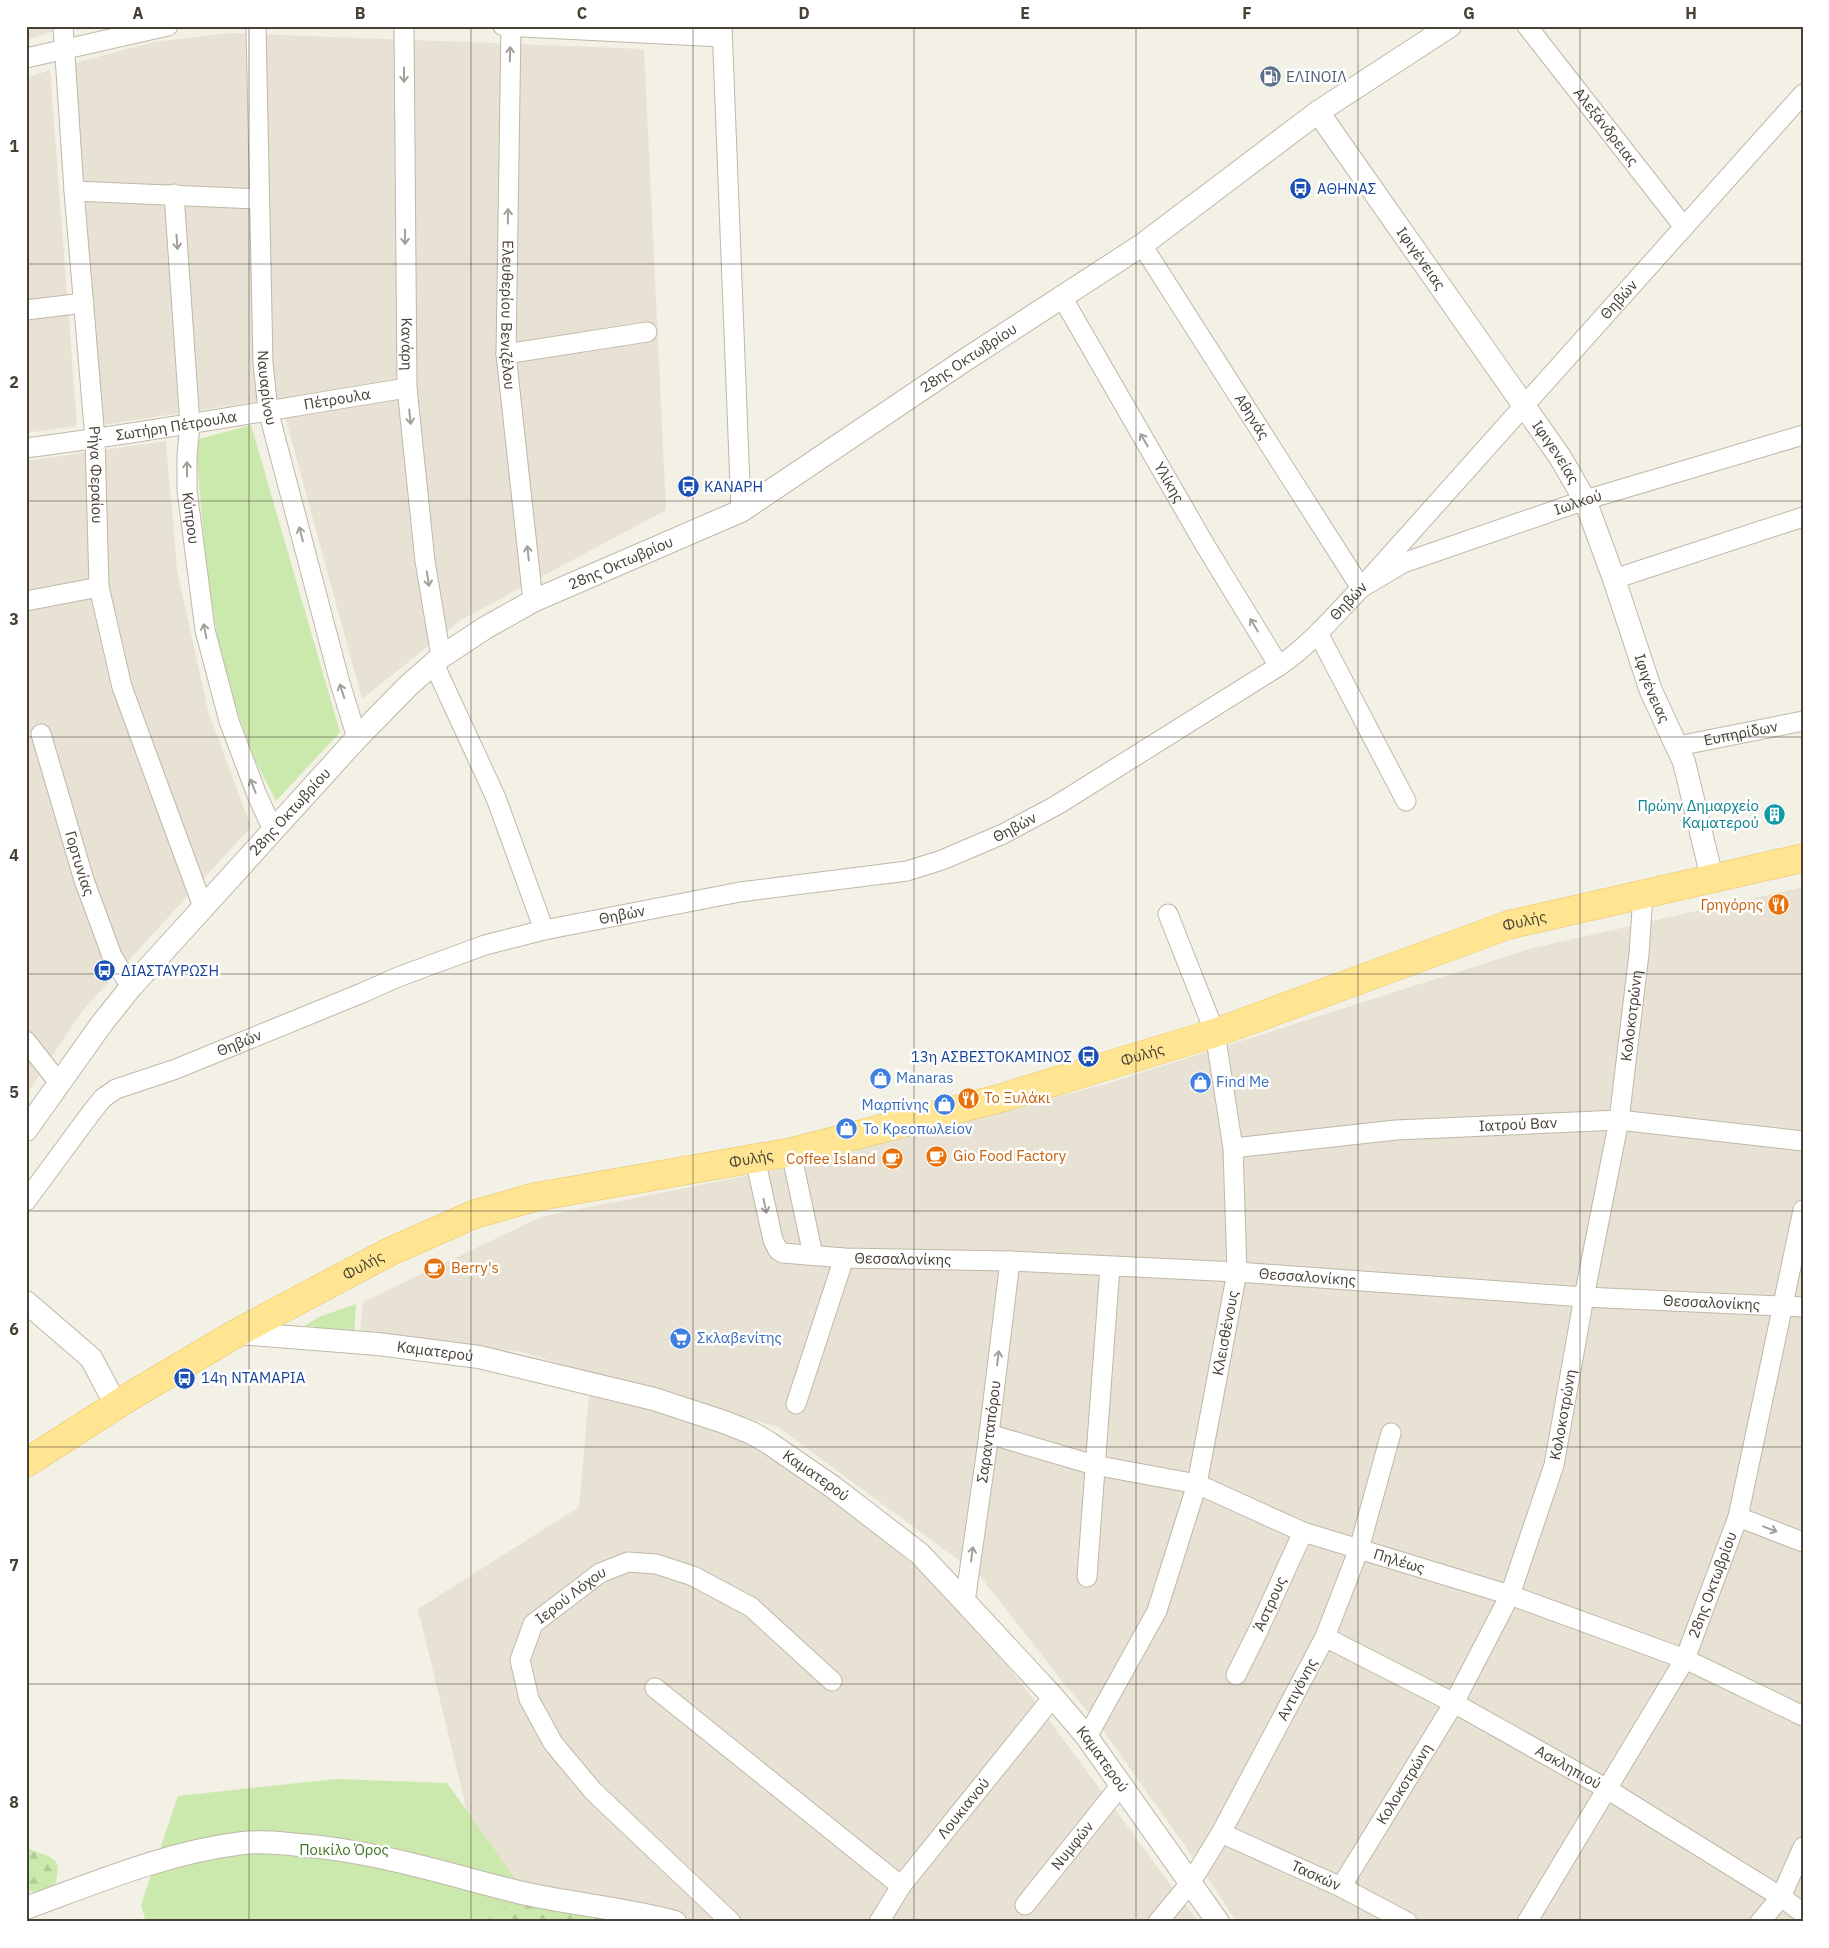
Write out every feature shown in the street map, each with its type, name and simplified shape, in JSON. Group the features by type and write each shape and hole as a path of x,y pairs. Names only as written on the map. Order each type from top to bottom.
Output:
{"main road":[{"name":"Φυλής","path":"26,1463 116,1405 237,1333 389,1252 483,1211 535,1197 791,1152 1001,1098 1215,1033 1508,925 1803,858"}],"street":[{"name":"Ρήγα Φεραίου","path":"63,26 74,191 95,439 99,587 122,687 203,907"},
{"path":"26,58 145,28 168,26"},
{"name":"Ναυαρίνου","path":"256,26 263,363 268,410 340,683 357,738"},
{"name":"Κανάρη","path":"404,26 407,388 437,661 496,798 544,930"},
{"path":"503,26 722,31 741,511"},
{"name":"Ελευθερίου Βενιζέλου","path":"511,26 506,354 533,601"},
{"name":"28ης Οκτωβρίου","path":"26,1130 131,987 357,738 409,685 437,661 485,628 533,601 741,511 1142,245 1318,112 1450,26"},
{"name":"Αλεξάνδρειας","path":"1527,26 1684,228"},
{"name":"Θηβών","path":"26,1201 103,1098 116,1089 176,1069 362,994 398,977 485,945 544,930 740,892 907,871 942,860 1003,834 1057,805 1279,666 1318,633 1361,588 1803,94"},
{"name":"Ιφιγένειας","path":"1318,112 1522,406"},
{"path":"74,191 260,199"},
{"name":"Κύπρου","path":"174,194 190,425 187,455 187,490 205,630 228,721 256,795 273,830"},
{"name":"Αθηνάς","path":"1142,245 1361,588"},
{"name":"Υλίκης","path":"1062,297 1200,536 1279,666"},
{"path":"26,310 84,303"},
{"path":"506,354 647,332"},
{"name":"Πέτρουλα","path":"268,410 407,388"},
{"name":"Ιφιγενείας","path":"1522,406 1560,457 1585,500"},
{"name":"Σωτήρη Πέτρουλα","path":"26,448 190,425 268,410"},
{"name":"Ιωλκού","path":"1361,588 1403,563 1585,500 1803,434"},
{"name":"Ιφιγένειας","path":"1585,500 1652,691 1678,746 1688,774 1712,878"},
{"path":"1614,579 1803,517"},
{"path":"26,600 99,587"},
{"path":"1318,633 1406,800"},
{"name":"Ευπηρίδων","path":"1678,746 1803,721"},
{"name":"Γορτυνίας","path":"41,734 84,880 112,956 131,987"},
{"name":"Κολοκοτρώνη","path":"1341,1887 1454,1703 1510,1595 1554,1466 1584,1296 1619,1120 1639,954 1643,894"},
{"name":"Κλεισθένους","path":"1087,1737 1157,1611 1197,1484 1237,1272 1233,1148 1215,1033 1168,914"},
{"path":"26,1041 59,1083"},
{"name":"Ιατρού Βαν","path":"1233,1148 1396,1130 1619,1120 1803,1141"},
{"path":"791,1152 813,1255"},
{"name":"Θεσσαλονίκης","path":"755,1158 775,1245 783,1253 844,1258 1010,1261 1237,1272 1584,1296 1803,1306"},
{"name":"28ης Οκτωβρίου","path":"1527,1922 1685,1659 1738,1517 1803,1210"},
{"path":"796,1404 844,1258"},
{"name":"Σαρανταπόρου","path":"965,1602 989,1434 1010,1261"},
{"path":"1087,1577 1110,1266"},
{"path":"26,1302 91,1358 116,1405"},
{"name":"Καματερού","path":"237,1333 378,1344 479,1357 654,1399 724,1422 752,1433 769,1443 833,1487 920,1554 965,1602 1053,1697 1087,1737 1218,1922"},
{"name":"Αντιγόνης","path":"1158,1922 1191,1882 1221,1833 1325,1637 1360,1549 1391,1433"},
{"name":"Πηλέως","path":"989,1434 1094,1465 1197,1484 1303,1532 1510,1595 1685,1659 1803,1716"},
{"path":"1738,1517 1803,1542"},
{"name":"Άστρους","path":"1236,1675 1258,1633 1303,1532"},
{"name":"Ιερού Λόχου","path":"731,1922 593,1791 553,1743 529,1699 520,1660 534,1624 600,1573 628,1562 656,1564 694,1576 751,1607 832,1681"},
{"name":"Ασκληπιού","path":"1325,1637 1454,1703 1607,1789 1781,1897 1803,1913"},
{"path":"655,1688 901,1886"},
{"name":"Λουκιανού","path":"879,1922 901,1886 1053,1697"},
{"name":"Νυμφών","path":"1024,1904 1121,1785"},
{"name":"Τασκών","path":"1221,1833 1341,1887 1407,1922"},
{"path":"26,1908 140,1866 174,1856 221,1846 271,1843 363,1853 520,1892 647,1914 675,1922"},
{"path":"1760,1922 1781,1897 1803,1847"}],"shaded area":[{"path":"26,26 70,26 26,40"},
{"path":"230,33 644,49 666,510 461,620 362,699 280,398 102,425 75,63 154,42"},
{"path":"50,70 77,426 26,433 26,78"},
{"path":"166,441 177,570 208,711 251,827 83,1010 26,1095 26,461"},
{"path":"1803,887 1803,1922 1237,1922 1100,1726 1066,1686 980,1576 778,1427 521,1352 360,1334 363,1302 541,1217 785,1168 1106,1084 1533,948"},
{"path":"589,1396 658,1399 778,1454 951,1596 1029,1693 1198,1922 617,1922 487,1894 418,1609 579,1507"}],"green space":[{"path":"251,425 340,732 276,801 255,760 223,672 207,573 195,440"},
{"path":"356,1304 354,1335 317,1331 315,1326 304,1326 319,1317"},
{"name":"Ποικίλο Όρος","path":"336,1779 447,1783 546,1922 146,1922 141,1905 178,1796"},
{"path":"26,1847 52,1858 56,1862 58,1867 55,1885 35,1893 26,1888"},
{"path":"516,1900 617,1922 483,1922"}],"place":[{"name":"ΕΛΙΝΟΙΛ","path":"1270,77"},
{"name":"ΑΘΗΝΑΣ","path":"1301,189"},
{"name":"ΚΑΝΑΡΗ","path":"688,487"},
{"name":"Πρώην Δημαρχείο Καματερού","path":"1775,815"},
{"name":"Γρηγόρης","path":"1779,905"},
{"name":"ΔΙΑΣΤΑΥΡΩΣΗ","path":"105,971"},
{"name":"13η ΑΣΒΕΣΤΟΚΑΜΙΝΟΣ","path":"1088,1057"},
{"name":"Manaras","path":"880,1078"},
{"name":"Find Me","path":"1200,1082"},
{"name":"Το Ξυλάκι","path":"968,1098"},
{"name":"Μαρπίνης","path":"945,1105"},
{"name":"Το Κρεοπωλείον","path":"847,1129"},
{"name":"Gio Food Factory","path":"937,1156"},
{"name":"Coffee Island","path":"892,1159"},
{"name":"Berry's","path":"435,1268"},
{"name":"Σκλαβενίτης","path":"681,1338"},
{"name":"14η ΝΤΑΜΑΡΙΑ","path":"185,1378"}]}
